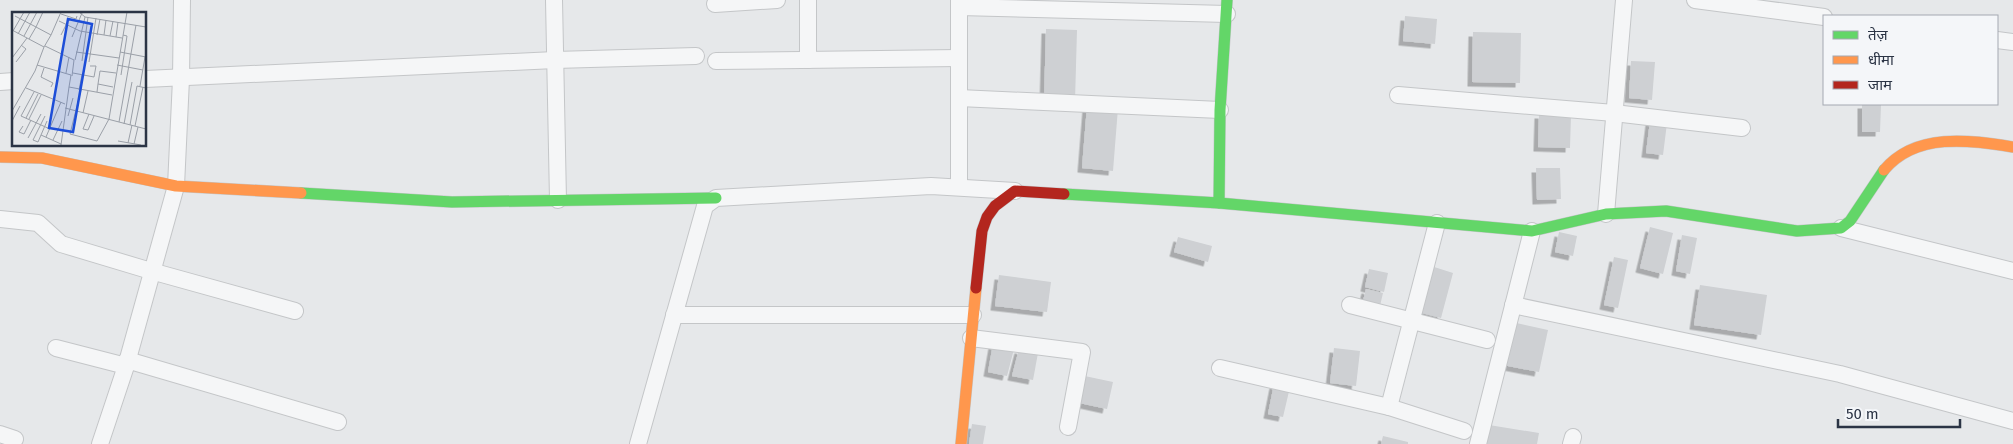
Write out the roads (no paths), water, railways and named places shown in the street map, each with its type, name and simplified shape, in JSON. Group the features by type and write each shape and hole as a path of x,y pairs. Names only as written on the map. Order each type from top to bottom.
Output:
{"street":[{"path":"100,444 127,363 176,186 181,79 182,0"},
{"path":"554,0 558,200"},
{"path":"714,4 777,0"},
{"path":"808,0 808,60"},
{"path":"1606,214 1624,0"},
{"path":"1695,0 1823,17"},
{"path":"959,186 959,3 1227,7 1220,110 1218,203"},
{"path":"1998,40 2013,42"},
{"path":"146,79 181,79 555,60 696,56"},
{"path":"716,61 959,58"},
{"path":"1398,95 1614,113 1742,128"},
{"path":"959,98 1220,110"},
{"path":"1842,228 1850,221 1890,163 1908,151 1924,145 1946,143 1981,142 2013,147"},
{"path":"0,157 42,158 176,186 452,202 716,198 959,186 1218,203 1532,231 1606,214 1666,211 1797,231 1842,228 2013,271"},
{"path":"961,444 980,241 984,219 996,203 1015,191"},
{"path":"638,444 705,206 716,198"},
{"path":"0,219 38,223 61,244 151,272 295,311"},
{"path":"1388,407 1437,223"},
{"path":"1478,444 1532,231"},
{"path":"1350,305 1487,340"},
{"path":"1513,305 1840,374 2013,421"},
{"path":"674,315 973,315"},
{"path":"971,338 1082,352 1068,427"},
{"path":"56,348 127,363 338,422"},
{"path":"1220,368 1388,407 1464,431"}]}
